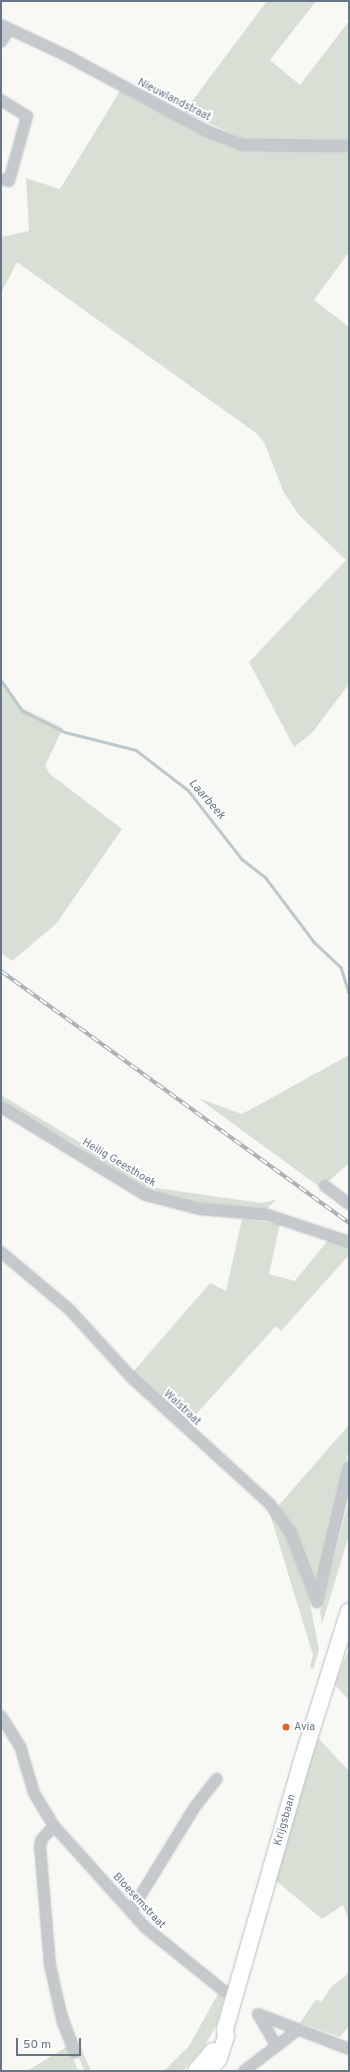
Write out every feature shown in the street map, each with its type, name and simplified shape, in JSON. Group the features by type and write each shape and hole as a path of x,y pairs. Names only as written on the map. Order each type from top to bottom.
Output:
{"main road":[{"name":"Krijgsbaan","path":"210,2071 219,2058 225,2029 349,1611"},
{"name":"Krijgsbaan","path":"196,2071 225,2029"}],"street":[{"path":"1,42 5,27"},
{"name":"Nieuwlandstraat","path":"5,27 207,131 243,145 349,146"},
{"path":"1,100 27,116 9,181 1,179"},
{"name":"Heilig Geesthoek","path":"1,1107 146,1195 200,1209 268,1215 349,1242"},
{"path":"325,1186 349,1204"},
{"name":"Walstraat","path":"1,1252 69,1309 132,1378 270,1504 291,1533 317,1602 349,1467"},
{"name":"Bloesemstraat","path":"1,1716 20,1746 34,1793 54,1826 158,1939 224,1991 235,1995"},
{"path":"131,1911 194,1808 217,1778"},
{"path":"54,1826 40,1846 50,1965 63,2023 75,2053"},
{"path":"276,2045 258,2014 323,2036 349,2049"},
{"path":"244,2071 276,2045 299,2029"}],"shaded area":[{"path":"267,1 316,1 270,60 300,85 349,21 349,252 314,300 349,327 349,684 312,733 294,747 249,662 346,560 299,515 284,493 264,442 256,433 17,262 1,293 1,237 29,231 26,178 60,189 120,91 220,142 246,150 251,142 184,112"},
{"path":"1,682 22,708 63,728 45,766 50,774 122,829 56,924 12,961 1,953"},
{"path":"349,1055 349,1163 321,1188 198,1098 242,1114"},
{"path":"1,1095 156,1188 261,1203 276,1200 263,1212 174,1200 144,1189 70,1141 1,1103"},
{"path":"242,1219 280,1224 269,1274 295,1281 328,1240 349,1247 349,1255 281,1331 276,1326 188,1423 133,1372 210,1283 226,1291"},
{"path":"349,1418 349,1449 318,1581 314,1581 279,1505 347,1427"},
{"path":"349,1501 349,1535 322,1624 320,1612"},
{"path":"269,1511 274,1512 285,1531 309,1598 319,1650 313,1669 310,1667 313,1655"},
{"path":"349,1649 349,1700 334,1684"},
{"path":"318,1738 349,1771 349,1921 343,1905 322,1919 275,1880"},
{"path":"349,1973 349,2026 340,2037 300,2023 316,1999 321,2002 332,1986"},
{"path":"58,1986 76,2036 91,2071 84,2071 64,2015"},
{"path":"219,1992 224,1999 216,2026 204,2047 183,2071 164,2071 189,2046"},
{"path":"68,2046 78,2071 27,2071"}],"waterway":[{"name":"Laarbeek","path":"1,680 23,711 65,732 136,750 188,790 242,859 266,878 315,943 341,967 349,993"}],"railway":[{"path":"1,971 349,1223"}],"place":[{"name":"Avia","path":"286,1727"}]}
